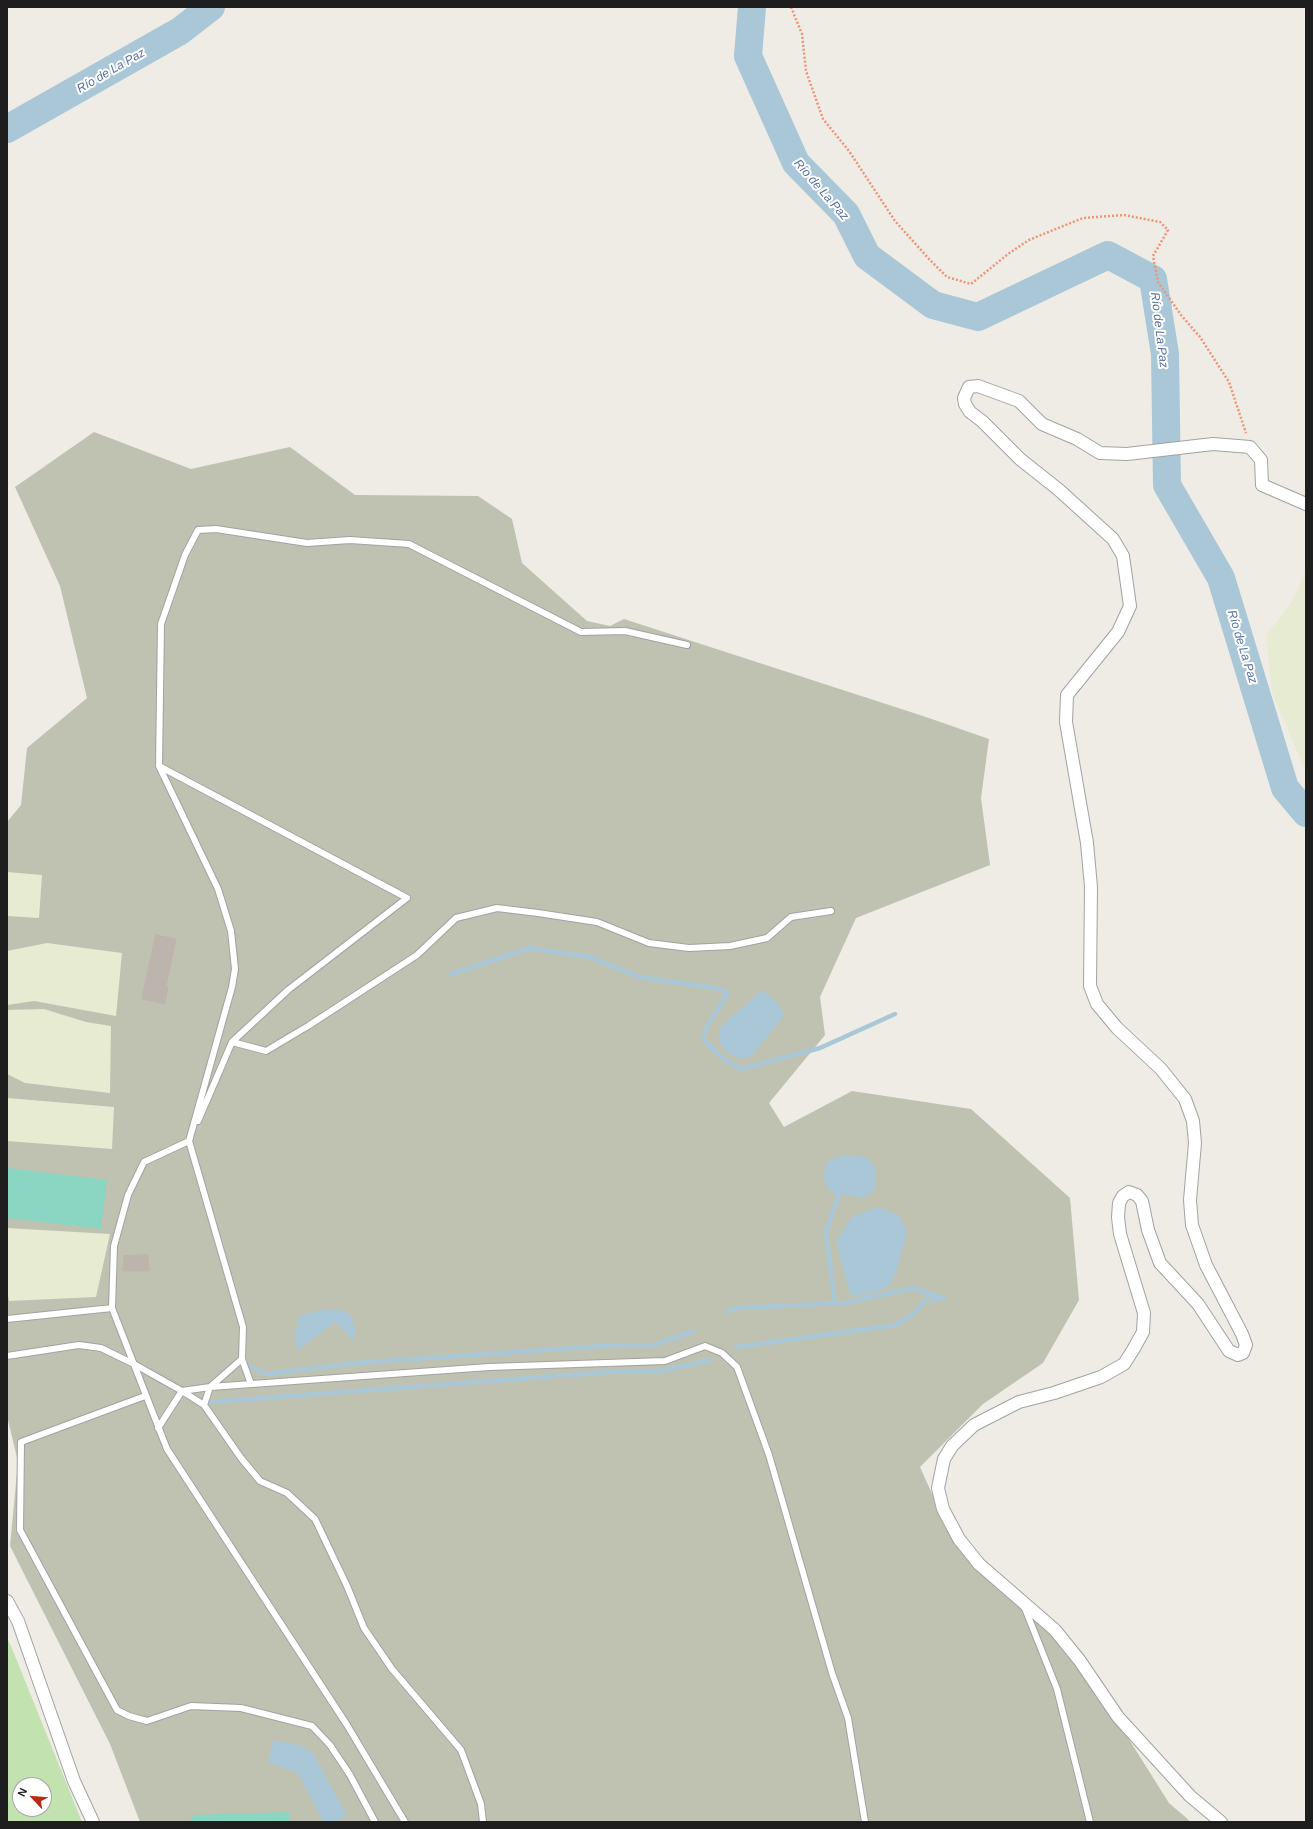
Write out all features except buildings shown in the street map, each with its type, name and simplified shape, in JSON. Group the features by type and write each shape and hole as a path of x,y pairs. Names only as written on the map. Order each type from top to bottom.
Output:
{"street":[{"path":"1221,1822 1190,1796 1118,1717 1080,1661 1055,1630 979,1564 959,1539 942,1509 938,1488 944,1459 952,1446 974,1425 1019,1402 1054,1393 1100,1377 1124,1364 1143,1332 1144,1313 1120,1234 1118,1217 1119,1203 1123,1196 1129,1192 1137,1195 1142,1201 1148,1230 1160,1263 1198,1304 1229,1351 1238,1354 1243,1353 1246,1345 1242,1334 1206,1265 1192,1225 1190,1200 1195,1143 1193,1121 1185,1099 1161,1069 1116,1028 1098,1004 1090,986 1091,887 1087,843 1066,722 1067,695 1118,632 1130,606 1127,574 1123,556 1113,539 1059,490 1020,459 982,421 970,412 964,404 964,398 969,387 978,386 1019,401 1042,424 1077,440 1100,453 1127,454 1212,444 1250,447 1260,460 1262,485 1306,504"},
{"path":"7,1601 18,1621 74,1781 94,1822"}],"lane":[{"path":"251,1384 242,1359 243,1327 189,1141 232,987 235,969 231,931 218,889 159,766 161,624 185,555 198,530 216,529 307,543 350,540 409,544 581,632 625,631 687,645"},
{"path":"159,766 408,898 288,990 232,1042 189,1141 144,1162 128,1195 114,1246 112,1308 145,1396 167,1448 347,1725 405,1822"},
{"path":"232,1042 266,1051 308,1026 417,955 456,918 497,908 597,922 649,943 689,948 730,946 767,938 790,916 832,911"},
{"path":"7,1319 112,1308"},
{"path":"7,1356 79,1345 101,1348 134,1364 204,1405 241,1458 260,1481 287,1493 315,1519 347,1586 364,1628 392,1669 461,1750 481,1804 483,1822"},
{"path":"158,1428 182,1391 210,1387 489,1367 665,1361 705,1346 722,1352 737,1367 769,1455 826,1652 848,1718 865,1822"},
{"path":"204,1405 210,1387 242,1359"},
{"path":"145,1396 21,1442 20,1530 113,1703 117,1710 129,1716 147,1721 191,1706 241,1708 312,1726 334,1751 350,1775 375,1822"},
{"path":"1020,1599 1035,1631 1057,1689 1090,1822"}],"path":[{"path":"791,7 802,34 806,71 823,119 849,151 896,221 947,277 971,284 1008,254 1029,240 1083,218 1124,215 1160,222 1168,230 1153,256 1158,282 1181,315 1200,337 1229,382 1250,447"}],"shaded area":[{"path":"94,432 191,469 290,447 355,495 478,496 512,519 522,563 587,621 610,626 624,619 926,717 989,739 981,798 990,865 856,918 820,997 825,1035 769,1103 784,1127 852,1091 971,1109 1070,1198 1079,1300 1043,1363 983,1404 920,1467 955,1545 1062,1633 1169,1803 1191,1822 140,1822 110,1744 10,1546 18,1462 7,1416 7,822 21,805 27,748 87,698 60,586 15,487"},
{"path":"1306,571 1306,772 1272,692 1266,635 1292,602"},
{"path":"7,872 42,875 39,918 7,916"},
{"path":"47,943 122,953 116,1016 34,1001 7,1005 7,951"},
{"path":"44,1009 86,1022 111,1026 110,1093 25,1083 7,1074 7,1010"},
{"path":"7,1098 114,1107 112,1149 7,1141"},
{"path":"7,1228 110,1234 96,1297 9,1301 7,1290"}],"green space":[{"path":"8,1168 107,1180 101,1229 7,1218"},
{"path":"7,1638 11,1646 82,1822 7,1822"},
{"path":"289,1812 289,1822 191,1822 191,1815"}],"water":[{"path":"762,990 778,1003 784,1015 752,1056 739,1059 723,1047 720,1039 719,1028"},
{"path":"841,1156 864,1157 872,1163 876,1177 874,1191 863,1198 831,1192 825,1180 825,1169 829,1160"},
{"path":"878,1207 899,1215 907,1232 896,1273 890,1285 871,1294 850,1295 836,1241 853,1216"},
{"path":"321,1310 341,1310 351,1315 355,1328 354,1342 335,1322 297,1351 295,1338 299,1316"},
{"path":"273,1740 299,1745 313,1753 347,1815 335,1822 323,1822 298,1773 268,1762"}],"waterway":[{"name":"Río de La Paz","path":"7,129 180,31 211,7"},
{"name":"Río de La Paz","path":"752,7 748,56 796,163 846,214 867,256 933,305 978,317 1108,255 1153,279 1165,354 1167,485 1221,578 1285,788 1306,813"},
{"path":"451,974 530,948 590,957 639,977 715,988 728,993 707,1026 703,1039 720,1056 741,1069 820,1048 895,1014"},
{"path":"835,1303 826,1232 839,1194"},
{"path":"728,1311 738,1308 844,1303 913,1288 944,1298"},
{"path":"736,1347 896,1325 914,1314 925,1300 942,1298"},
{"path":"245,1365 266,1374 356,1363 602,1346 653,1345 694,1331"},
{"path":"209,1402 623,1371 661,1371 710,1360"}]}
